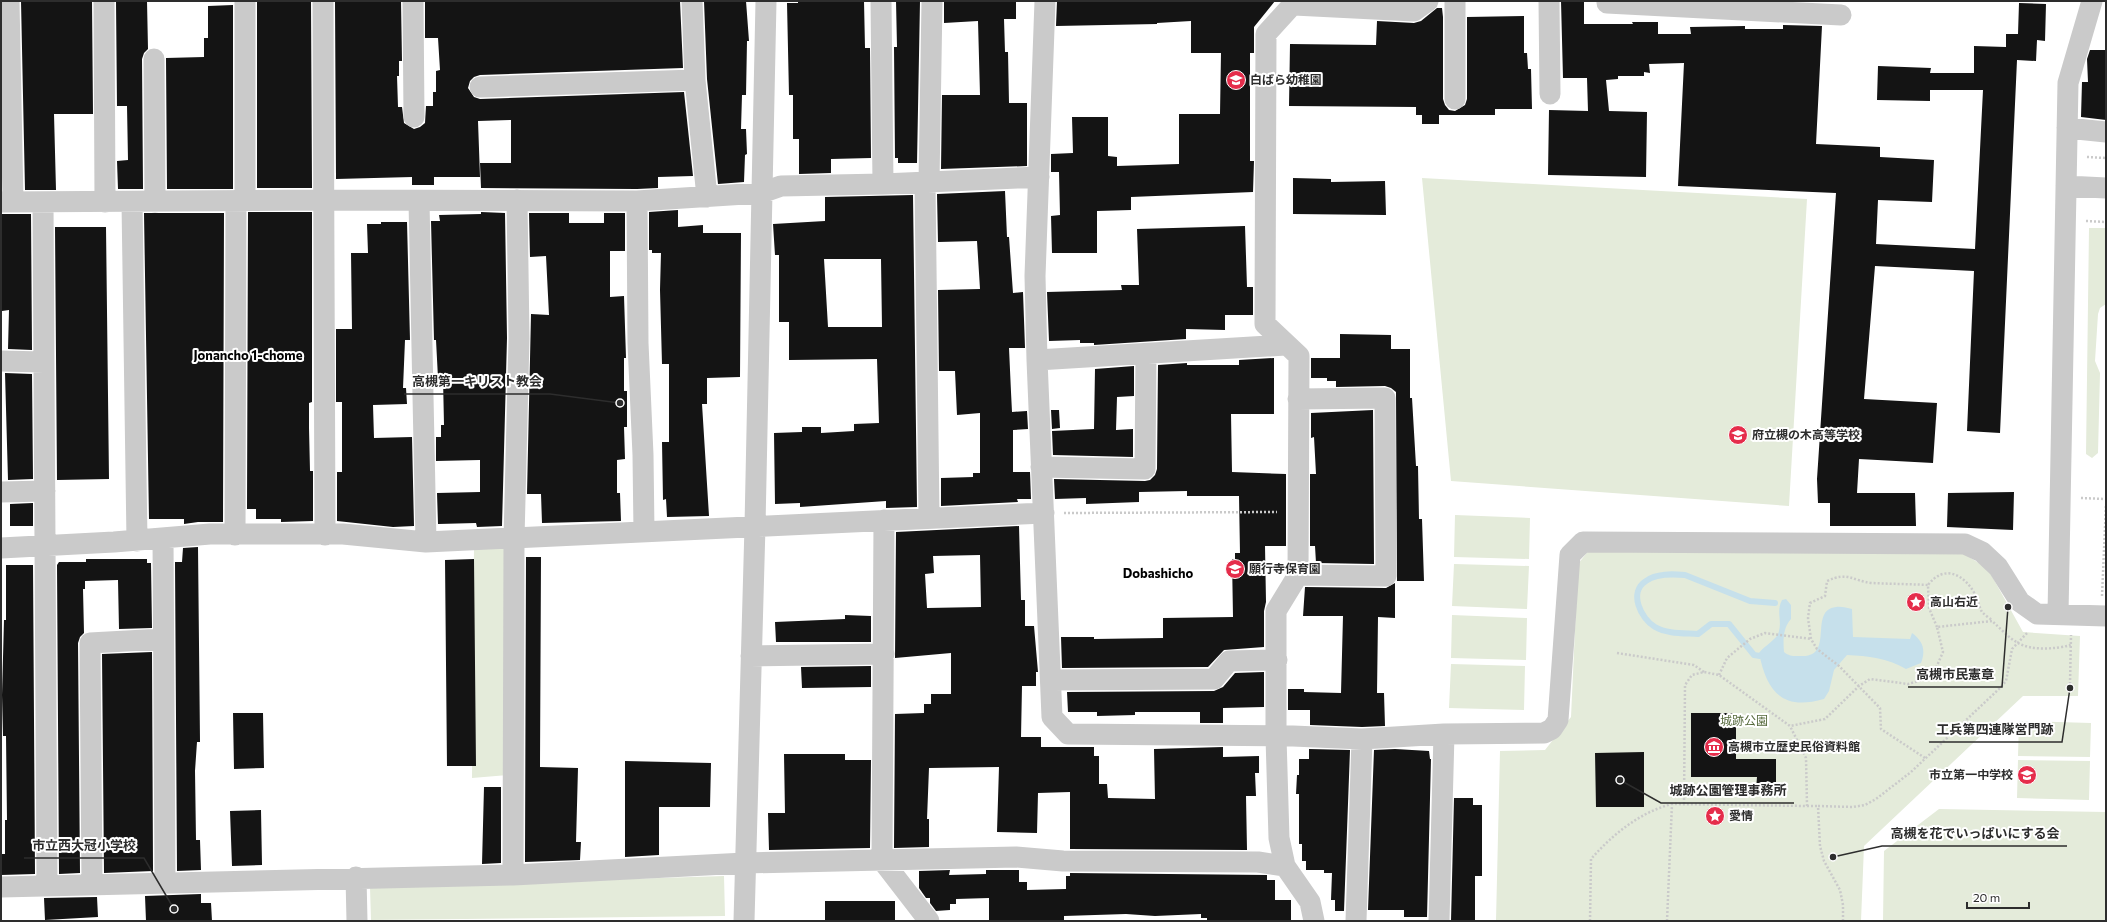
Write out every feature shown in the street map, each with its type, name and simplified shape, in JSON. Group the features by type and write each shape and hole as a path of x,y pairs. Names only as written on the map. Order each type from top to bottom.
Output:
{"street":[{"path":"9,1 7,202 324,200 637,201 761,193 781,186 883,184 1039,177"},
{"path":"104,1 105,202"},
{"path":"235,535 245,1"},
{"path":"323,1 324,535"},
{"path":"413,1 414,117"},
{"path":"692,1 695,80 707,197"},
{"path":"744,921 755,526 766,1"},
{"path":"881,1 883,184"},
{"path":"929,518 927,182 932,1"},
{"path":"1045,1 1035,276 1037,360 1052,717 1068,734 1362,739 1444,734 1544,733 1552,729 1558,720 1570,555 1583,542 1965,544 1982,552 1998,567 2020,602 2037,614 2058,614 2104,606"},
{"path":"1314,921 1310,902 1286,866 1280,838 1276,737 1276,611 1298,575 1299,356 1265,324 1266,34 1295,3 1414,11 1428,1"},
{"path":"1455,1 1455,99"},
{"path":"1549,1 1550,94"},
{"path":"1607,1 1607,3 1841,15"},
{"path":"2058,614 2068,83 2096,5"},
{"path":"154,59 155,202"},
{"path":"480,87 695,80"},
{"path":"2067,128 2106,132"},
{"path":"2066,186 2106,188"},
{"path":"419,200 426,542"},
{"path":"513,875 514,538 519,338 517,200"},
{"path":"637,201 638,343 644,532"},
{"path":"43,202 47,886"},
{"path":"132,202 137,541"},
{"path":"1037,360 1286,345"},
{"path":"1041,467 1145,469 1146,354"},
{"path":"1,361 44,362"},
{"path":"1298,399 1385,398 1386,576 1298,575"},
{"path":"1,492 45,491"},
{"path":"1,548 137,541 210,534 343,534 426,542 1044,513"},
{"path":"884,520 882,860 929,921"},
{"path":"163,538 165,883"},
{"path":"92,885 90,643 163,639"},
{"path":"751,656 884,654"},
{"path":"1051,680 1214,679 1228,661 1277,660"},
{"path":"1439,921 1444,734"},
{"path":"1356,921 1362,739"},
{"path":"1,887 356,877 513,875 745,863 1016,857 1063,861 1258,862 1286,866"},
{"path":"356,877 357,921"}],"path":[{"path":"2085,156 2106,158"},
{"path":"2084,221 2106,222"},
{"path":"2084,499 2106,499"},
{"path":"2104,606 2106,504"},
{"path":"1044,513 1298,512"},
{"path":"1790,726 1825,719 1859,686 1870,679 1908,684 1932,677 1943,652 1937,627 1929,608 1928,585 1937,576 1946,573 1956,575 1966,581 1975,594 1982,612 2018,643 2026,647 2059,648 2071,645"},
{"path":"1925,758 1881,729 1880,708 1838,666 1817,649 1811,639 1808,618 1810,603 1825,596 1827,581 1835,577 1851,576 1870,582 1928,585"},
{"path":"1937,627 1992,621"},
{"path":"1590,921 1591,859 1621,831 1652,811 1672,804 1853,807 1865,805 1882,794 1925,758 2000,688 2006,681 2012,649 2029,630"},
{"path":"2070,684 2071,631"},
{"path":"1719,675 1727,658 1747,641 1765,633 1811,639"},
{"path":"1617,653 1694,665 1704,672 1719,675 1790,726 1806,758 1807,806"},
{"path":"1684,804 1685,685 1692,675 1704,672"},
{"path":"1667,921 1672,804"},
{"path":"1818,806 1820,846 1824,861 1840,890 1843,905 1843,921"}],"green space":[{"path":"1422,178 1807,199 1789,506 1451,481"},
{"path":"2089,228 2106,228 2106,304 2100,308 2098,314 2095,361 2100,373 2098,453 2092,458 2086,454"},
{"path":"1455,515 1530,518 1529,559 1454,557"},
{"path":"508,545 508,775 472,778 474,547"},
{"name":"城跡公園","path":"1593,545 1963,553 1988,569 2023,632 2080,636 2078,696 2023,696 1864,846 1861,921 1496,921 1500,751 1545,750 1571,717 1578,564"},
{"path":"1454,564 1529,566 1527,609 1452,606"},
{"path":"1452,615 1527,618 1526,660 1451,658"},
{"path":"1451,664 1525,666 1524,710 1449,708"},
{"path":"2019,721 2091,723 2090,757 2018,756"},
{"path":"2018,760 2090,761 2089,800 2017,798"},
{"path":"1939,809 2106,812 2106,921 1883,921 1884,851"},
{"path":"724,876 725,916 371,920 370,887"}],"water":[{"path":"1786,599 1791,605 1791,619 1786,626 1784,639 1784,652 1788,655 1802,656 1812,654 1817,649 1820,642 1824,616 1828,610 1840,607 1852,609 1853,637 1910,639 1912,633 1919,639 1922,646 1923,654 1921,663 1906,669 1892,662 1877,658 1847,655 1834,670 1829,691 1824,699 1809,702 1787,700 1772,688 1762,667 1759,653 1778,634 1780,627 1779,608 1782,600"}],"building":[{"path":"21,1 92,1 93,114 54,114 56,190 25,190"},
{"path":"116,1 147,1 148,49 144,53 142,59 143,189 118,189 117,161 128,160 127,106 117,106"},
{"path":"257,1 311,1 312,188 257,188"},
{"path":"335,1 401,1 402,61 399,61 399,76 397,76 398,107 402,107 404,123 414,129 425,123 426,106 433,106 433,92 436,92 436,71 440,70 438,38 425,38 425,1 680,1 683,68 480,75 474,77 470,81 468,88 474,97 480,99 684,92 693,176 658,177 658,188 481,188 480,163 511,163 511,120 478,121 480,177 434,177 434,185 412,185 412,177 336,179"},
{"path":"704,1 746,1 749,41 747,41 746,95 742,95 741,129 746,129 747,154 745,155 744,182 718,184 707,79"},
{"path":"798,1 864,1 865,48 870,48 871,158 831,159 831,173 799,174 799,139 793,139 793,95 789,95 787,3 798,3"},
{"path":"896,1 920,1 917,163 898,163 898,158 895,158 894,47 897,47"},
{"path":"944,1 1016,1 1016,19 1004,19 1005,52 1008,52 1009,103 1027,103 1027,166 941,169 942,95 980,95 978,21 944,23"},
{"path":"1057,1 1275,1 1254,27 1254,53 1250,53 1250,161 1254,161 1253,192 1131,197 1131,210 1097,211 1097,253 1052,253 1051,216 1060,215 1059,172 1051,172 1051,154 1073,153 1072,117 1108,117 1108,156 1117,157 1117,166 1179,164 1179,114 1220,114 1221,53 1191,53 1191,21 1157,24 1056,26"},
{"path":"1561,1 1584,1 1584,24 1633,24 1632,22 1658,22 1658,34 1691,34 1690,27 1745,26 1745,29 1783,29 1783,25 1822,26 1816,144 1880,147 1880,157 1934,160 1932,202 1878,200 1876,244 1975,249 1983,90 1930,90 1930,101 1877,100 1878,66 1931,68 1930,73 1974,73 1974,46 2006,47 2006,34 2018,34 2019,3 2046,4 2045,41 2037,40 2036,61 2017,60 2000,433 1967,431 1974,271 1875,266 1864,399 1937,403 1933,463 1859,459 1857,493 1915,493 1916,526 1830,526 1830,503 1818,503 1817,479 1836,193 1678,186 1684,63 1649,64 1650,73 1644,72 1644,76 1618,76 1618,79 1606,80 1609,111 1647,112 1646,177 1548,175 1549,110 1588,111 1587,78 1563,78"},
{"path":"233,5 233,189 167,189 166,58 204,57 204,38 208,38 208,6"},
{"path":"1437,8 1442,8 1443,99 1449,110 1455,111 1465,105 1467,99 1467,17 1524,16 1524,53 1527,53 1528,69 1531,69 1532,109 1495,109 1495,115 1439,115 1439,124 1422,124 1422,115 1416,115 1416,107 1289,106 1290,44 1376,45 1377,21 1414,23 1421,21"},
{"path":"2090,50 2106,50 2106,120 2081,117 2082,82 2088,82 2087,59"},
{"path":"1293,178 1331,179 1331,182 1385,181 1386,215 1293,214"},
{"path":"1005,191 1007,237 1009,237 1013,293 1023,292 1025,348 1009,348 1012,412 1027,411 1028,429 1013,430 1013,472 1030,472 1031,499 1017,499 1018,502 941,506 941,478 973,477 973,473 980,473 980,413 957,415 955,371 939,371 938,290 980,289 977,241 938,242 937,194"},
{"path":"913,195 917,507 886,508 886,501 800,507 800,503 775,504 774,433 802,432 802,427 821,427 821,433 854,431 854,424 879,423 877,359 789,360 789,322 779,322 779,255 775,255 773,224 825,221 825,197","holes":["824,259 881,259 882,327 828,327"]},
{"path":"678,210 678,227 703,225 703,233 741,233 740,377 707,378 707,404 702,404 709,516 667,517 666,499 663,500 662,442 669,442 669,364 662,364 660,290 661,253 652,253 652,250 649,250 649,212"},
{"path":"248,212 312,212 312,402 309,403 309,428 310,471 313,471 313,521 281,522 281,519 256,519 256,509 247,509"},
{"path":"481,212 505,213 507,338 502,526 477,527 476,523 438,524 437,493 480,492 480,460 436,461 436,437 441,437 441,425 444,425 443,378 438,378 436,340 434,340 431,221 440,221 439,215 481,214"},
{"path":"144,213 224,213 223,522 198,522 184,524 184,519 149,519"},
{"path":"529,213 569,213 569,223 604,223 604,213 625,213 625,251 610,251 610,297 624,296 626,358 624,358 624,391 627,391 627,427 624,427 625,459 617,460 617,493 620,493 621,521 542,523 541,494 527,494 531,314 549,315 546,256 530,257"},
{"path":"1,214 31,214 32,350 8,349 9,310 2,311"},
{"path":"381,222 407,222 410,340 405,340 403,388 406,388 407,404 373,405 374,438 412,437 414,526 393,527 337,521 337,472 342,472 342,402 336,402 336,329 352,329 351,253 368,253 367,224 381,224"},
{"path":"1245,226 1247,287 1253,287 1253,315 1225,315 1225,330 1186,329 1186,339 1094,345 1094,343 1080,343 1080,340 1049,341 1047,292 1122,290 1121,285 1139,285 1137,229"},
{"path":"55,227 106,227 109,479 57,480"},
{"path":"1340,334 1391,335 1391,349 1410,349 1410,398 1412,398 1416,466 1418,466 1419,519 1422,519 1424,581 1397,581 1396,392 1385,386 1336,387 1336,381 1327,381 1327,378 1311,378 1311,358 1340,358"},
{"path":"1274,358 1274,414 1231,414 1232,472 1286,474 1286,546 1265,546 1266,602 1264,611 1264,647 1224,650 1208,667 1062,668 1061,637 1094,637 1094,639 1163,638 1163,618 1233,617 1232,559 1235,559 1235,553 1240,553 1239,496 1187,496 1187,491 1139,492 1139,502 1086,504 1086,498 1055,499 1054,479 1145,481 1150,480 1155,475 1157,469 1158,365 1187,363 1187,365 1239,365 1239,360"},
{"path":"1134,366 1134,396 1117,397 1116,430 1133,429 1133,457 1053,455 1052,431 1094,429 1095,369"},
{"path":"5,373 32,374 33,479 8,480"},
{"path":"1051,410 1059,410 1060,428 1052,429"},
{"path":"1373,410 1374,564 1316,563 1315,546 1310,546 1310,474 1316,474 1314,437 1311,438 1311,413"},
{"path":"2014,492 2013,530 1947,527 1948,493"},
{"path":"33,503 33,526 10,526 10,504"},
{"path":"1019,526 1021,600 1025,600 1025,626 1034,626 1038,672 1036,672 1036,686 1022,686 1021,737 1041,737 1041,747 1094,747 1094,756 1099,756 1099,784 1107,784 1108,798 1155,799 1154,749 1223,747 1223,757 1259,756 1259,773 1255,773 1256,796 1246,796 1247,850 1070,849 1070,792 1038,793 1037,833 997,832 999,767 929,768 927,819 929,819 929,847 894,848 895,714 924,713 924,704 931,704 931,694 951,694 951,653 895,658 896,532","holes":["980,555 981,607 927,608 925,574 934,573 933,556"]},
{"path":"198,547 200,742 197,742 195,771 196,840 200,840 201,870 177,871 175,562 182,562 183,548"},
{"path":"526,557 541,557 540,767 578,768 576,842 581,842 580,860 525,862"},
{"path":"86,559 147,559 147,563 151,563 152,628 119,629 118,580 85,581 85,589 83,589 84,633 80,637 78,643 80,873 59,874 57,565 59,562 86,562"},
{"path":"474,559 476,766 447,766 445,560"},
{"path":"6,565 33,565 35,874 1,875 1,854 5,854 5,820 7,820 6,736 3,736 2,695 4,620 6,620"},
{"path":"1395,583 1395,618 1378,617 1377,693 1384,693 1385,726 1362,727 1310,725 1310,710 1288,710 1288,689 1304,689 1304,692 1341,693 1343,616 1303,616 1305,587 1386,588"},
{"path":"845,615 871,616 871,642 776,642 775,622 845,619"},
{"path":"152,652 153,871 104,873 102,654"},
{"path":"871,666 871,687 802,688 801,667"},
{"path":"1264,672 1264,707 1223,708 1223,723 1200,723 1200,712 1135,712 1135,715 1097,716 1097,712 1068,712 1067,692 1214,691 1223,687 1235,673"},
{"path":"233,713 263,713 264,768 234,769"},
{"path":"1691,713 1736,713 1736,759 1776,759 1776,789 1756,789 1757,777 1691,777"},
{"path":"1309,749 1350,750 1344,911 1335,911 1335,900 1331,900 1332,873 1324,873 1324,870 1306,870 1306,861 1302,861 1302,844 1299,844 1299,794 1296,794 1297,775 1299,775 1299,759 1309,759"},
{"path":"1395,749 1429,751 1431,759 1427,917 1404,917 1404,910 1368,910 1374,750"},
{"path":"1644,752 1644,807 1596,807 1595,753"},
{"path":"784,754 845,754 845,760 871,760 870,848 769,850 768,813 785,813"},
{"path":"625,761 711,763 710,807 659,807 659,855 625,857"},
{"path":"484,787 501,787 501,863 482,864"},
{"path":"1454,798 1473,798 1473,805 1482,805 1482,876 1475,876 1475,921 1451,921"},
{"path":"261,810 262,865 232,866 230,811"},
{"path":"950,870 949,875 986,874 986,870 1019,870 1019,882 1027,882 1027,890 1066,889 1066,876 1070,876 1070,873 1267,875 1267,880 1275,880 1275,900 1291,900 1291,921 1207,921 1207,918 1201,918 1201,914 1155,916 1126,914 1064,916 1064,921 989,921 989,898 956,899 956,904 950,904 950,910 936,911 930,903 930,898 926,898 919,888 919,871"},
{"path":"201,894 201,903 211,903 212,921 146,921 145,896"},
{"path":"97,897 98,917 45,920 44,898"},
{"path":"825,901 895,901 895,921 825,921"}],"waterway":[{"path":"1760,656 1754,655 1729,624 1711,624 1698,634 1670,632 1655,627 1641,612 1638,605 1638,592 1641,586 1650,578 1670,574 1685,575 1750,601 1775,603"}],"place":[{"name":"白ばら幼稚園","path":"1236,80"},
{"name":"高槻第一キリスト教会","path":"620,403"},
{"name":"府立槻の木高等学校","path":"1738,435"},
{"name":"願行寺保育園","path":"1235,569"},
{"name":"高山右近","path":"1916,602"},
{"name":"高槻市民憲章","path":"2008,607"},
{"name":"工兵第四連隊営門跡","path":"2070,688"},
{"name":"高槻市立歴史民俗資料館","path":"1714,747"},
{"name":"市立第一中学校","path":"2027,775"},
{"name":"城跡公園管理事務所","path":"1620,780"},
{"name":"愛情","path":"1715,816"},
{"name":"高槻を花でいっぱいにする会","path":"1833,857"},
{"name":"市立西大冠小学校","path":"174,909"}],"district":[{"name":"Jonancho 1-chome","path":"248,355"},
{"name":"Dobashicho","path":"1158,573"}]}
